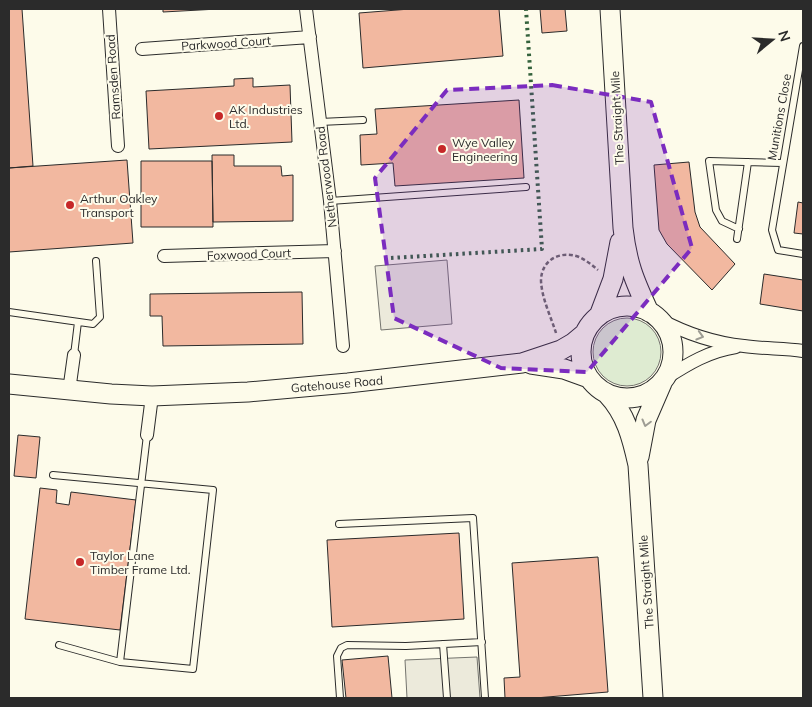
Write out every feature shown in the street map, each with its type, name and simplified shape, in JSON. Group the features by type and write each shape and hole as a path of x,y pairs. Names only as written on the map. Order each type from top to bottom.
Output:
{"main road":[{"name":"The Straight Mile","path":"608,11 623,228 630,269 654,315"},
{"name":"The Straight Mile","path":"599,316 613,279 623,228"},
{"path":"633,306 654,315 666,328 671,337 672,362 664,380 653,391 642,396 619,398 607,394 589,378 583,366 582,343 591,323 599,316 619,307 633,306"},
{"name":"Gatehouse Road","path":"522,364 561,350 573,344 585,333"},
{"name":"Gatehouse Road","path":"9,384 69,391 152,396 248,392 522,364 546,365 589,378"},
{"name":"The Straight Mile","path":"638,465 646,420 664,380"},
{"name":"The Straight Mile","path":"607,394 616,404 626,422 638,465 653,698"}],"street":[{"name":"Ramsden Road","path":"109,9 118,146"},
{"name":"Netherwood Road","path":"306,9 330,201 343,346"},
{"name":"Parkwood Court","path":"142,49 310,37"},
{"name":"Foxwood Court","path":"164,256 335,251"},
{"path":"654,315 678,329 743,346 803,351"},
{"path":"664,380 694,360 724,349 743,346"},
{"path":"69,391 74,354"},
{"path":"147,435 152,396"}],"lane":[{"name":"Munitions Close","path":"803,46 772,230 778,250 803,254"},
{"path":"320,122 363,120"},
{"path":"739,229 722,221 716,210 709,161 782,163"},
{"path":"737,239 748,162"},
{"path":"330,201 526,187"},
{"path":"9,312 93,324 100,317 96,261"},
{"path":"74,354 78,322"},
{"path":"120,662 147,435"},
{"path":"52,475 213,490 193,669 120,662 59,645"},
{"path":"340,524 473,518 485,698"},
{"path":"340,698 338,656 341,648 347,645 406,646 482,642"},
{"path":"443,644 447,698"}],"path":[{"path":"557,334 543,294 541,284 543,269 547,263 565,254 585,260 598,271"}],"highlighted area":[{"path":"552,85 651,102 692,248 587,372 501,368 394,318 375,178 447,90"}],"green space":[{"path":"627,318 640,321 651,328 658,339 661,352 658,365 651,376 640,383 627,386 614,383 603,376 596,365 593,352 596,339 603,328 614,321"}],"shaded area":[{"path":"447,260 452,324 381,330 375,266"},
{"path":"477,657 480,698 407,698 405,660"}],"building":[{"path":"9,9 22,9 33,166 9,168"},
{"path":"163,9 218,9 163,12"},
{"path":"410,9 499,9 503,56 363,68 359,13"},
{"path":"540,9 565,9 567,31 542,33"},
{"name":"AK Industries Ltd.","path":"253,78 253,87 290,85 292,142 149,149 146,91 234,86 234,79"},
{"name":"Wye Valley Engineering","path":"519,100 524,178 395,186 393,163 361,165 360,135 377,134 375,109"},
{"path":"212,155 234,155 234,166 281,166 282,176 293,175 293,221 213,222"},
{"name":"Arthur Oakley Transport","path":"127,160 133,243 9,252 9,168"},
{"path":"141,161 212,161 213,227 141,227"},
{"path":"689,162 695,212 700,227 735,264 712,290 667,244 659,230 654,165"},
{"path":"798,202 803,203 803,234 794,233"},
{"path":"764,274 803,280 803,311 760,304"},
{"path":"302,292 303,344 163,346 162,316 150,316 150,294"},
{"path":"18,435 40,437 36,478 14,476"},
{"name":"Taylor Lane Timber Frame Ltd.","path":"40,488 57,490 56,503 69,505 71,492 136,500 120,630 25,619"},
{"path":"459,533 464,619 332,627 327,540"},
{"path":"598,557 608,692 535,698 505,698 504,678 520,677 512,563"},
{"path":"388,656 392,698 346,698 342,660"}],"hedge":[{"path":"391,258 542,249 526,9"}],"place":[{"name":"AK Industries Ltd.","path":"219,116"},
{"name":"Wye Valley Engineering","path":"442,149"},
{"name":"Arthur Oakley Transport","path":"70,205"},
{"name":"Taylor Lane Timber Frame Ltd.","path":"80,562"}]}
